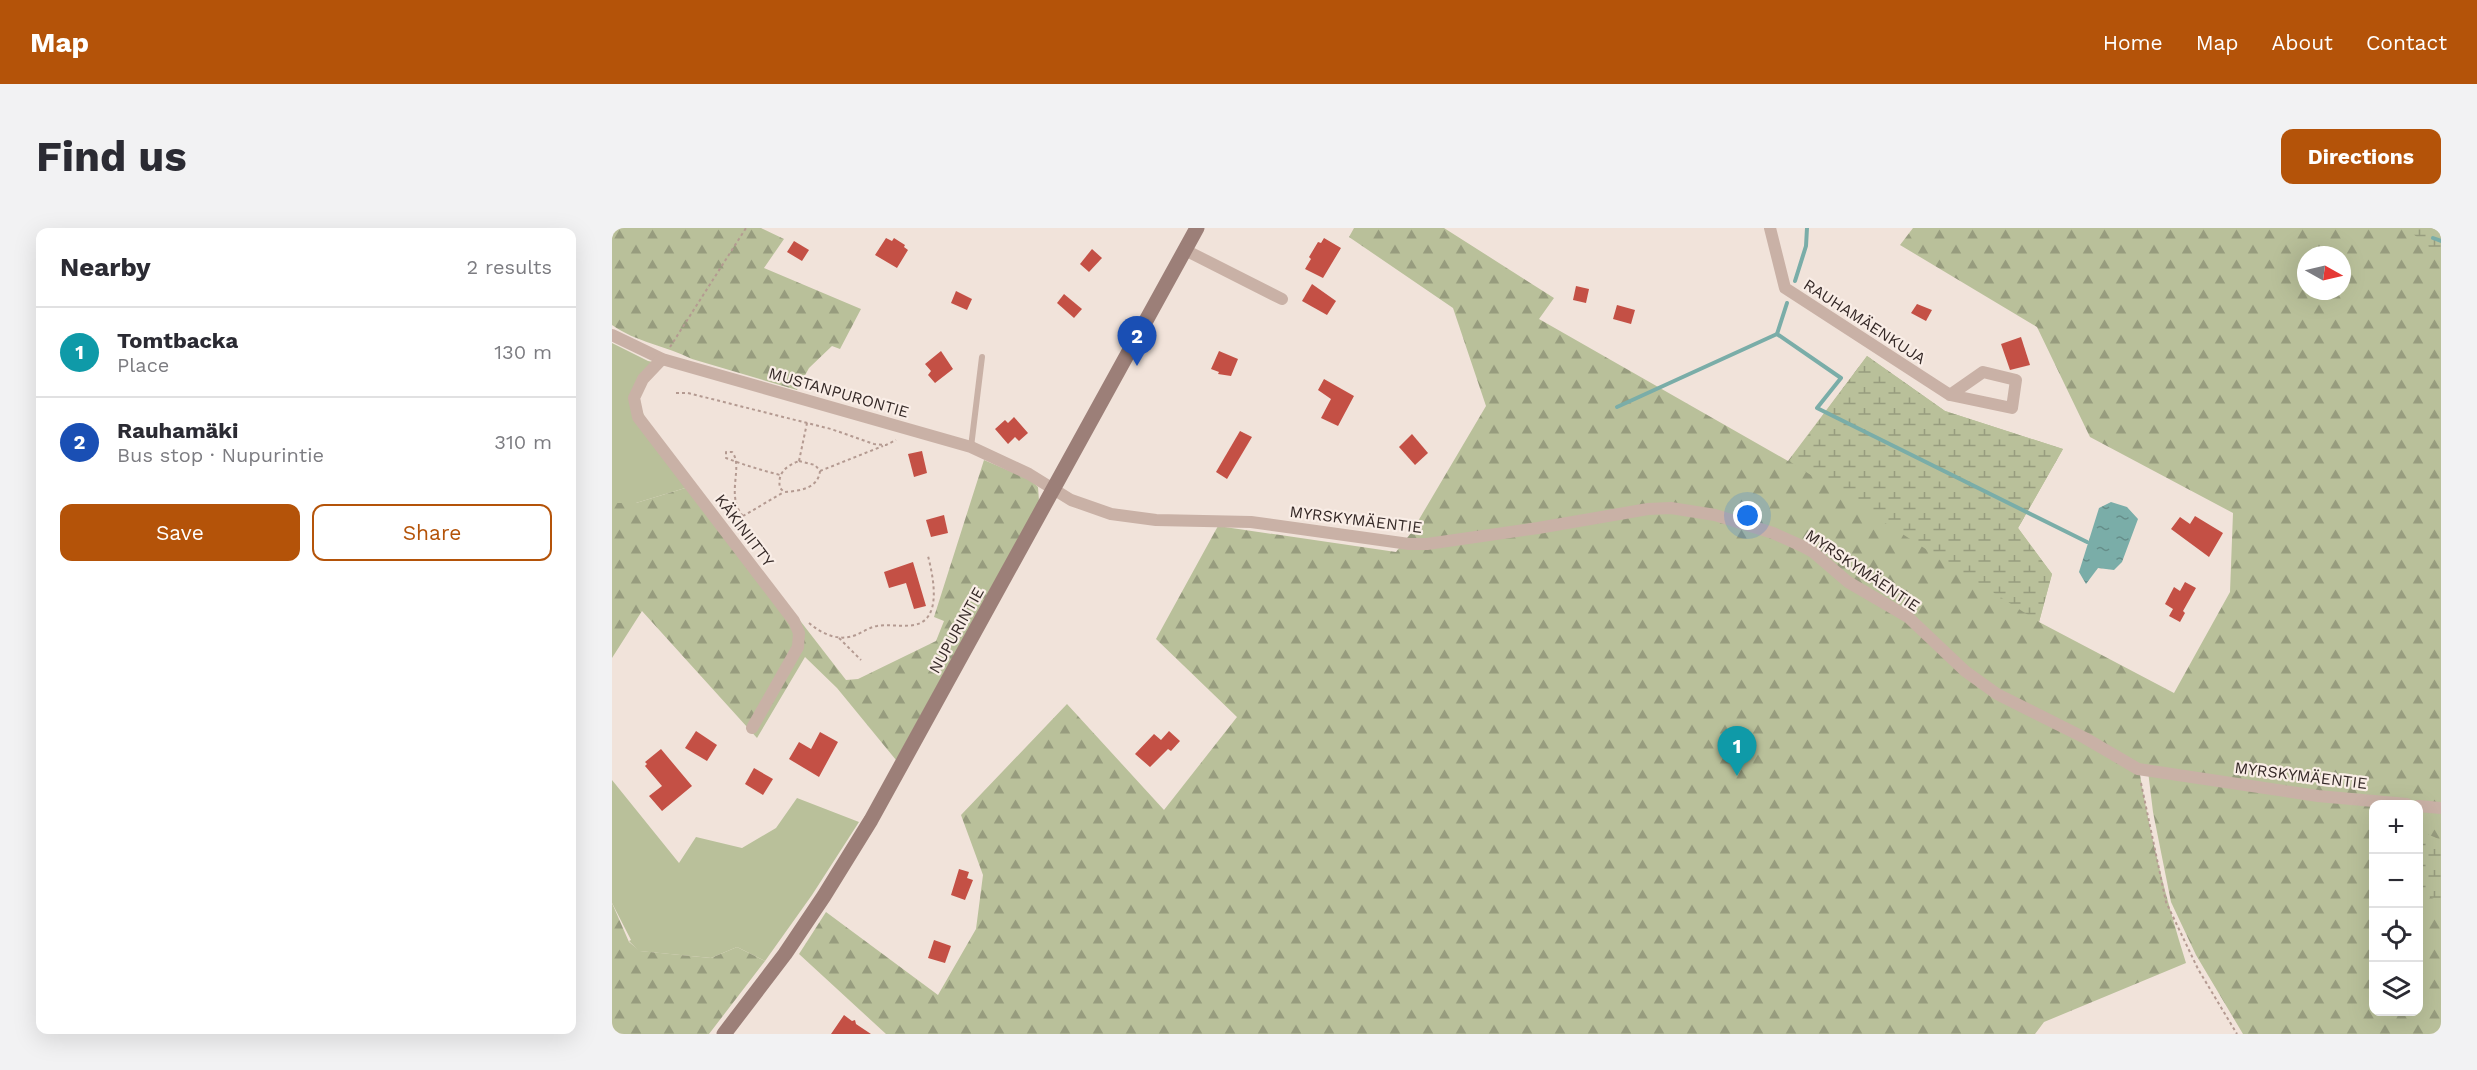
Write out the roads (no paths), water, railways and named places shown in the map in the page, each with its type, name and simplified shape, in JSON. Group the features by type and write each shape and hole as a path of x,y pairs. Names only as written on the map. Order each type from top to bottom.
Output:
{"main road":[{"name":"NUPURINTIE","path":"724,1034 782,959 865,830 1197,228"}],"street":[{"name":"RAUHAMÄENKUJA","path":"1770,228 1785,288 1950,395 2012,408 2016,380 1983,372 1950,395"},
{"path":"1185,250 1282,298"},
{"name":"MUSTANPURONTIE","path":"612,335 662,359 971,447 1029,474 1054,490"},
{"name":"KÄKINIITTY","path":"662,359 643,380 634,398 638,417 794,621 799,633 798,647 752,728"},
{"name":"MYRSKYMÄENTIE","path":"1054,490 1071,500 1111,514 1156,520 1251,522 1409,544 1446,542 1648,509 1671,508 1715,515 1773,533 1814,552 1848,582 1908,617 1965,670 1997,694 2085,738 2138,769 2318,796 2369,801"},
{"path":"2423,806 2441,808"}],"lane":[{"path":"971,447 982,357"}],"water":[{"path":"2111,502 2127,507 2138,519 2122,562 2114,570 2098,568 2086,584 2079,572 2099,508"}],"waterway":[{"path":"1795,281 1806,246 1807,228"},
{"path":"2433,238 2441,241"},
{"path":"1787,303 1777,334 1841,378 1817,408 2087,542"},
{"path":"1617,407 1777,334"}],"place":[{"name":"Rauhamäki","path":"1137,366"},
{"name":"Tomtbacka","path":"1737,776"}]}
